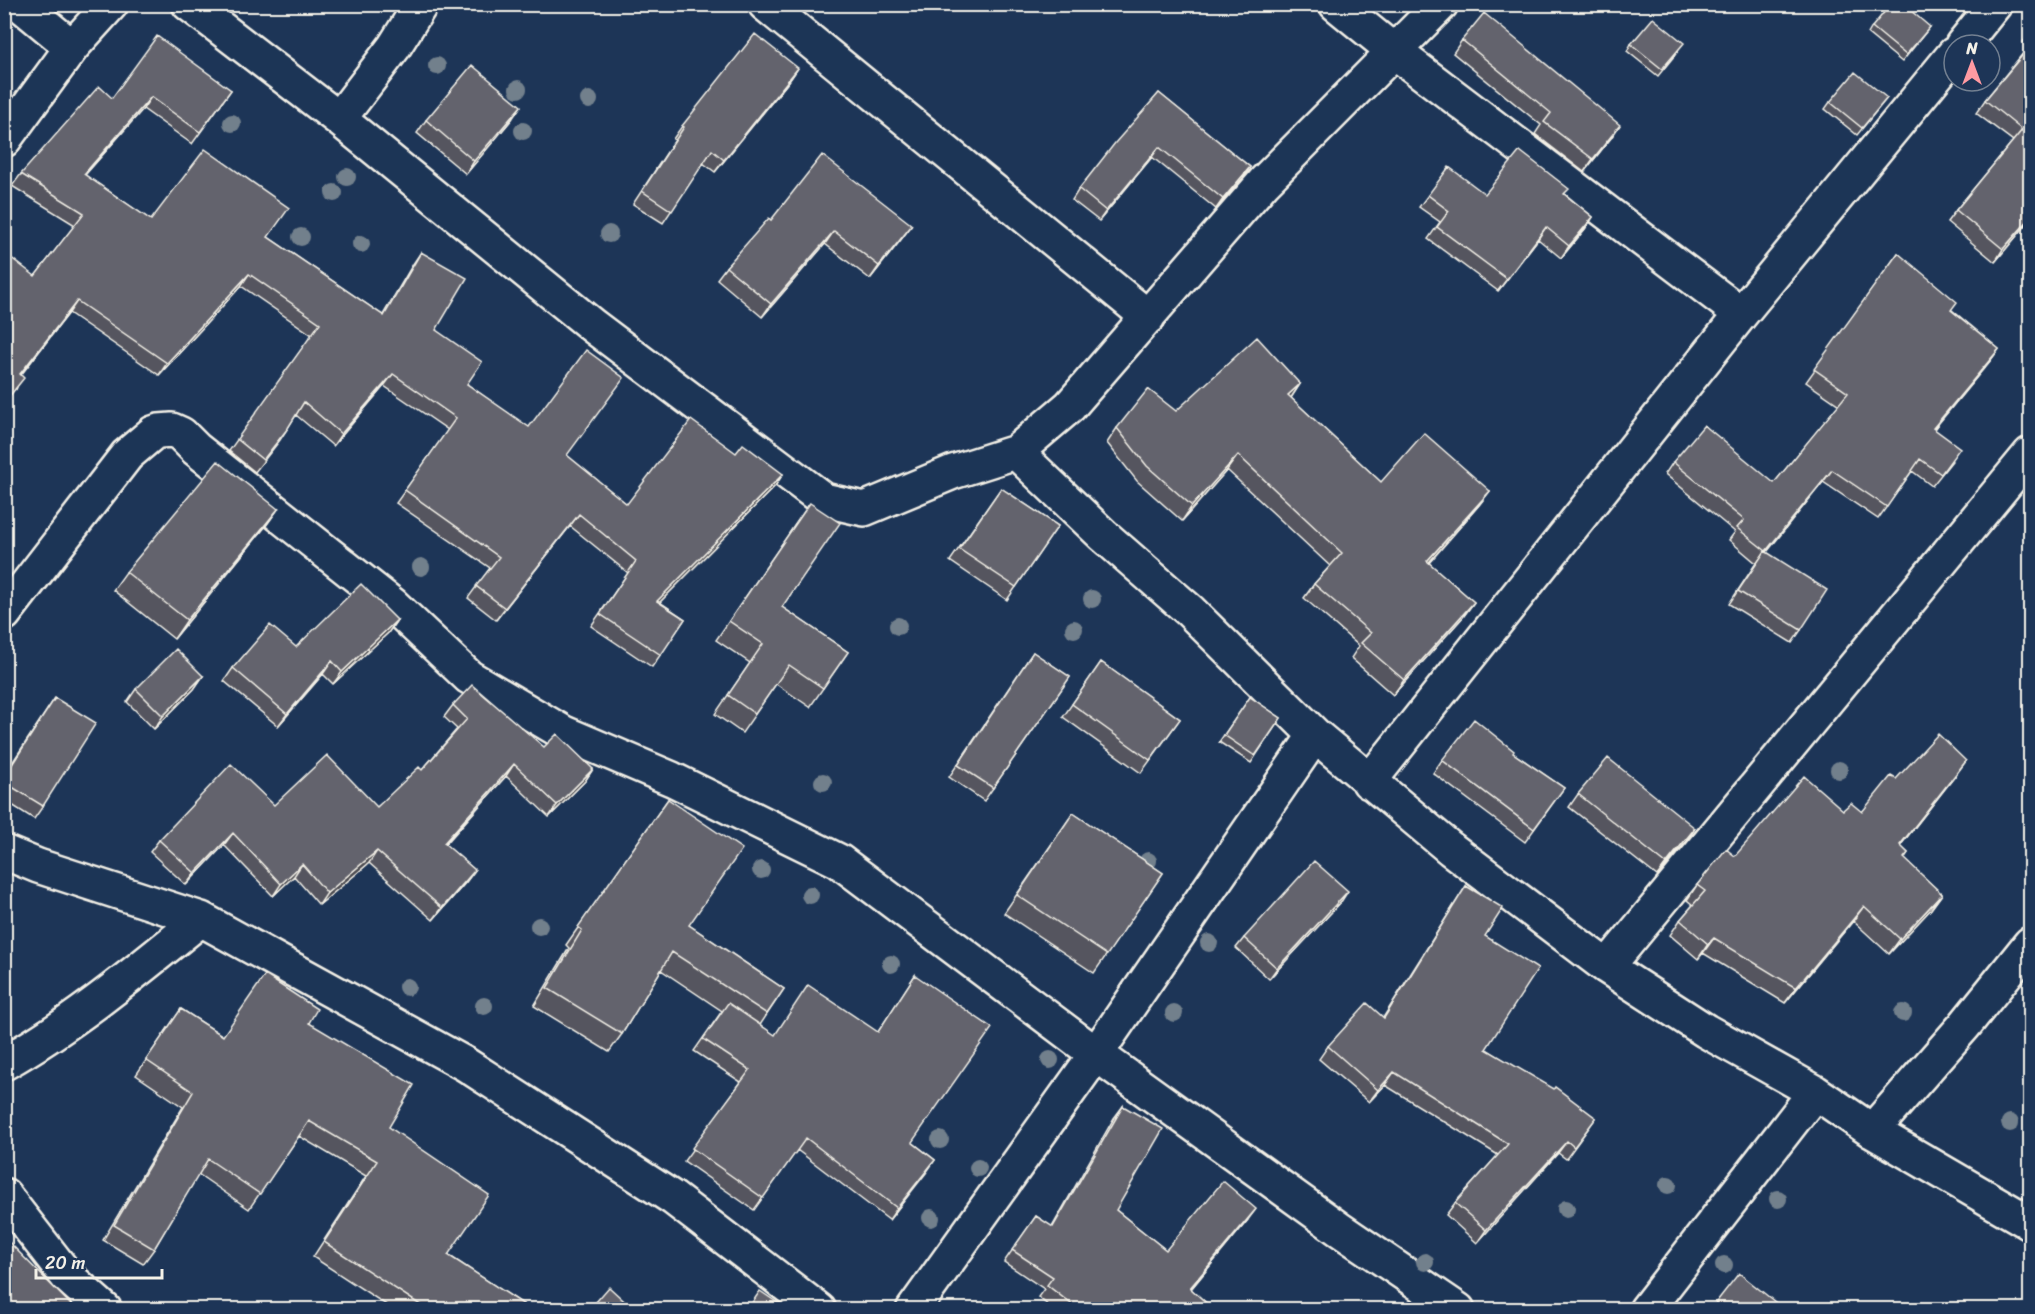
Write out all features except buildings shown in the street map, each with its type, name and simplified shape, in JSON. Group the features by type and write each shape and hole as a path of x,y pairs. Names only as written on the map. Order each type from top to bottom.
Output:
{"street":[{"path":"20,4 72,47"},
{"path":"4,140 72,47 111,4"},
{"path":"189,4 339,119 593,326 824,501 864,509 952,472 1016,452 1070,406 1264,182 1441,4"},
{"path":"339,119 394,47 421,4"},
{"path":"765,4 1148,317"},
{"path":"1336,4 1395,52 1740,314"},
{"path":"1972,33 1995,4"},
{"path":"1369,782 1740,314 1942,69"},
{"path":"4,614 127,455 159,430 172,430 181,434 196,449 393,605 469,677 564,733 672,779 839,861 1096,1054 1339,1229 1458,1310"},
{"path":"1016,452 1103,535 1190,611 1315,735 1451,849 1607,967 1706,1031 1815,1092 1872,1131 2031,1223"},
{"path":"1607,967 2031,454"},
{"path":"913,1310 1096,1054 1315,735"},
{"path":"4,852 38,866 201,920 465,1064 673,1198 819,1310"},
{"path":"4,1063 25,1052 113,989 201,920"},
{"path":"1872,1131 1964,1026 2031,944"},
{"path":"1646,1310 1815,1092"},
{"path":"4,1195 67,1276 105,1310"}]}
